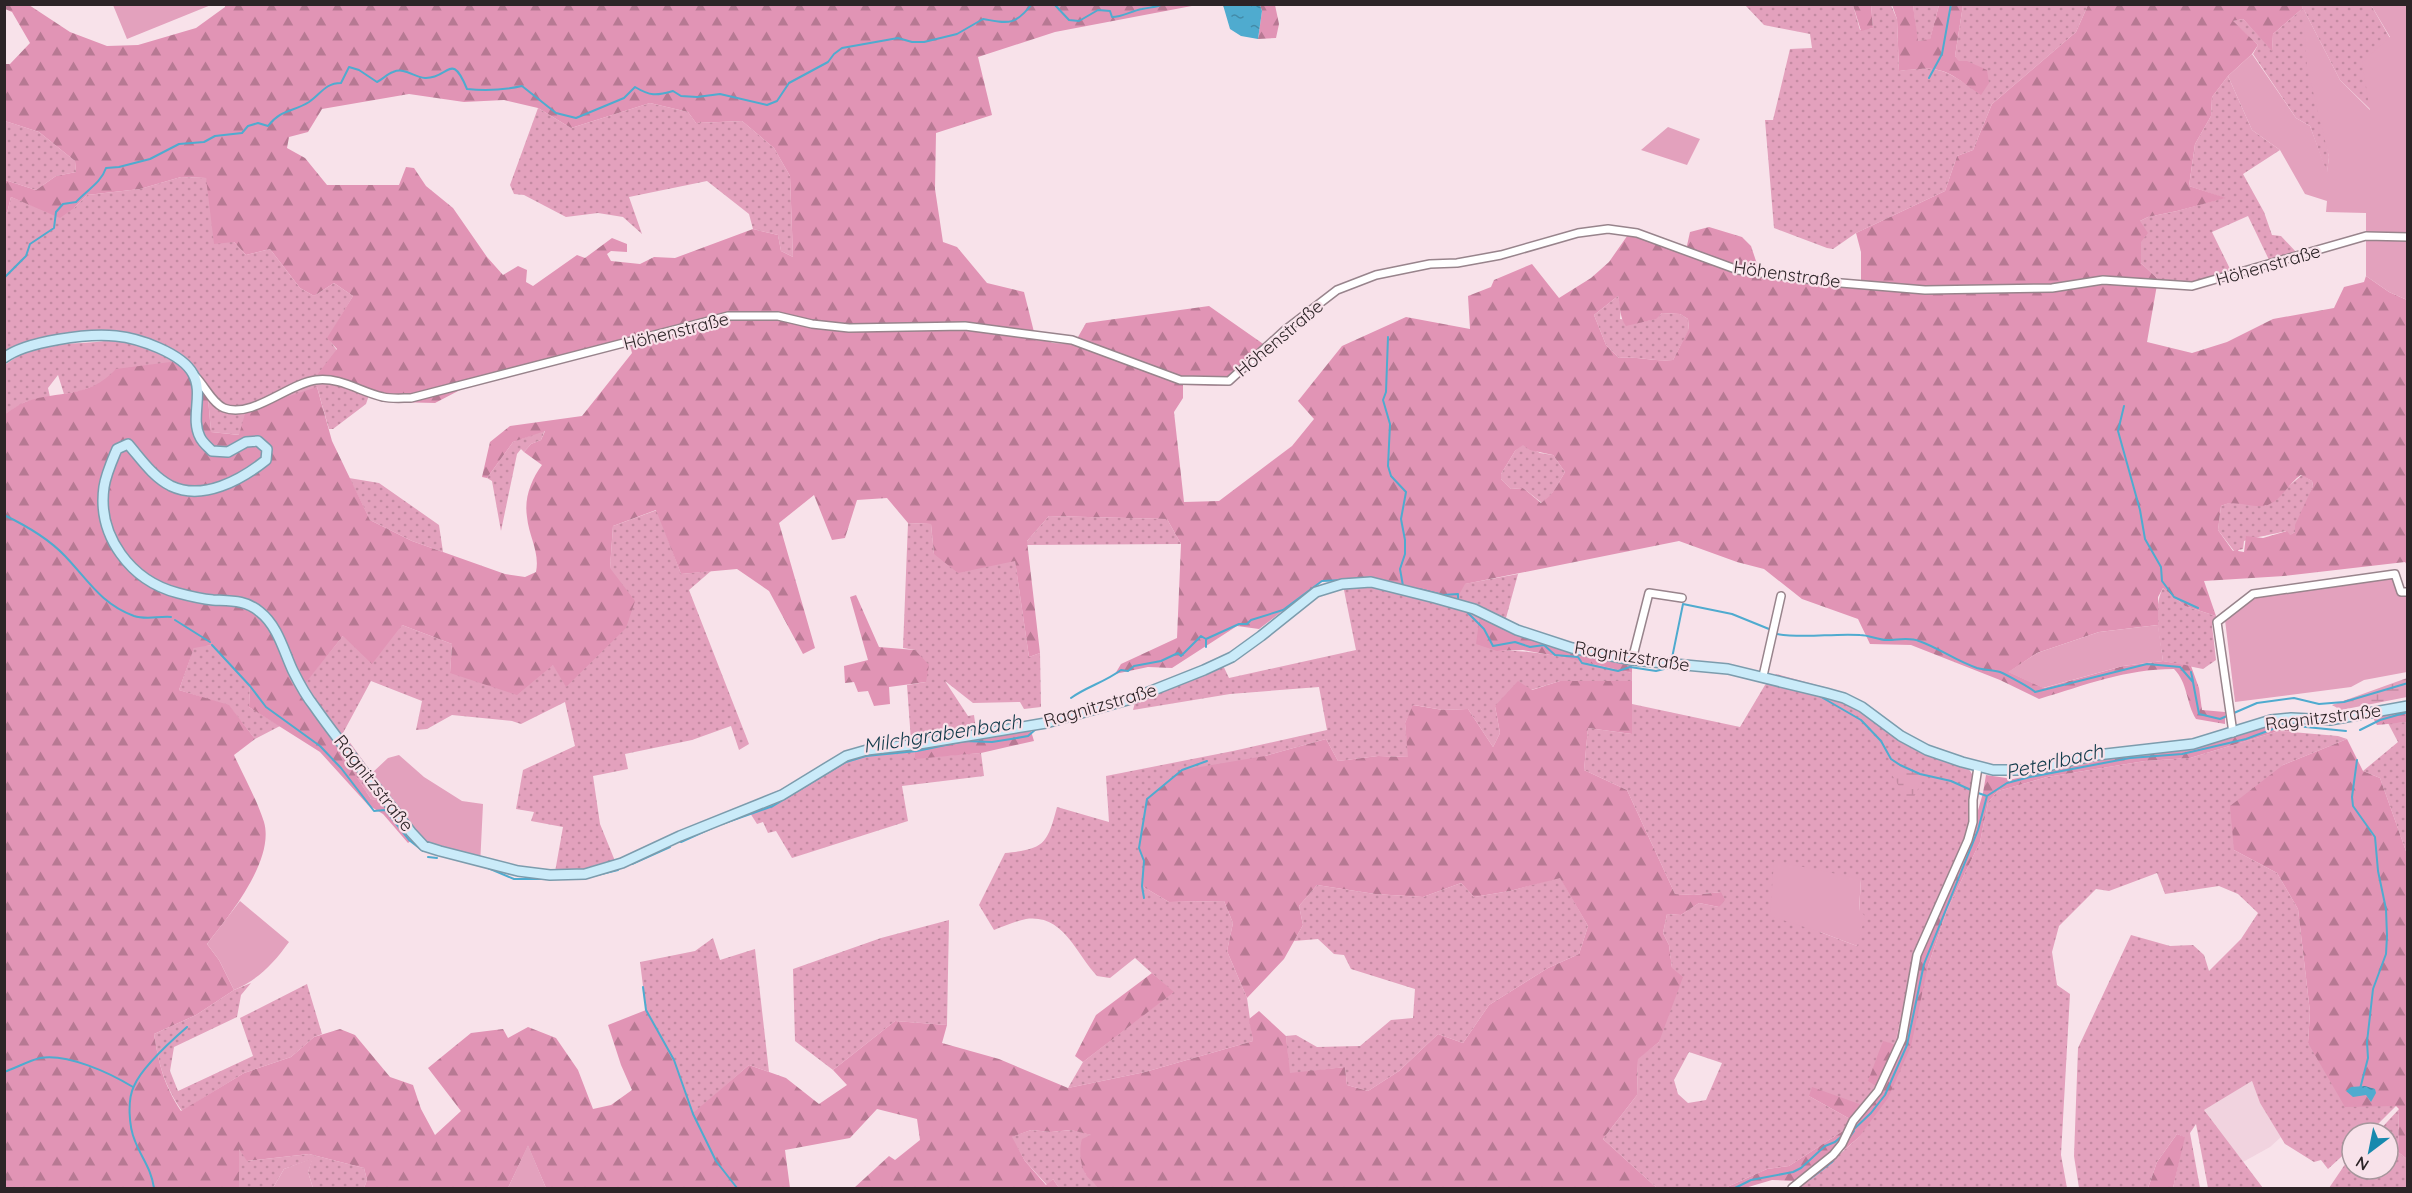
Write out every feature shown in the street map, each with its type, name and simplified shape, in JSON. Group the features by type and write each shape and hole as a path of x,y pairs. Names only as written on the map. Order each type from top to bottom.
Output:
{"main road":[{"name":"Höhenstraße","path":"4,358 18,348 41,342 114,336 136,341 171,354 184,362 194,375"},
{"name":"Ragnitzstraße","path":"194,375 198,401 196,422 200,437 212,451 228,452 246,442 258,441 267,449 266,460 255,469 207,491 173,486 151,471 129,444 117,449 108,469 103,504 107,526 120,555 153,584 211,600 242,601 261,612 279,638 293,672 313,705 424,846 518,871 550,875 585,874 622,863 680,836 782,795 846,756 867,750 920,744 1046,723 1131,699 1232,657 1316,592 1342,584 1371,582 1435,598 1474,609 1517,630 1572,648 1632,660 1728,669 1844,698 1862,707 1901,736 1927,750 1978,767 2009,771 2029,770 2097,755 2193,744 2271,720 2291,718 2330,720 2408,706"}],"street":[{"name":"Höhenstraße","path":"194,375 224,408 239,409 266,403 297,384 316,380 338,380 384,398 411,398 728,316 777,316 812,324 849,328 965,326 1072,340 1180,380 1229,381 1285,330 1337,290 1376,275 1430,264 1457,263 1501,255 1578,233 1608,229 1637,233 1745,271 1829,282 1925,290 2052,288 2103,280 2192,286 2366,236 2408,237"},
{"path":"2233,733 2217,622 2253,594 2395,574 2401,592 2408,592"},
{"path":"1632,660 1649,593 1682,598"},
{"path":"1763,676 1781,596"},
{"path":"1792,1188 1824,1163 1842,1144 1853,1121 1878,1091 1891,1065 1902,1039 1917,955 1968,840 1973,822 1973,800 1978,767"}],"shaded area":[{"path":"2252,1081 2260,1103 2281,1137 2270,1147 2243,1162 2203,1110"}],"green space":[{"path":"225,4 1197,5 1055,32 978,57 992,115 936,133 935,189 943,242 957,247 987,283 1024,292 1035,336 1053,343 1074,344 1086,323 1209,306 1269,348 1228,386 1183,385 1183,398 1174,412 1184,502 1219,501 1292,446 1314,419 1298,401 1342,346 1406,317 1470,329 1468,296 1491,287 1494,280 1532,264 1559,298 1591,278 1609,262 1632,229 1686,250 1690,232 1709,227 1742,237 1751,246 1759,270 1861,281 1861,252 1856,233 1945,191 1957,156 1973,150 1992,104 2076,32 2088,5 2301,5 2303,8 2273,34 2272,51 2243,19 2233,21 2258,45 2252,54 2228,76 2212,97 2211,116 2195,144 2189,186 2226,198 2140,221 2148,233 2141,242 2141,263 2158,279 2147,342 2192,353 2227,342 2273,319 2334,308 2344,287 2364,282 2366,276 2389,292 2407,300 2407,565 2405,562 2284,576 2204,581 2216,616 2185,606 2163,588 2158,597 2158,625 2099,632 2037,653 2009,672 2044,688 2123,666 2163,661 2191,666 2199,688 2202,710 2225,712 2225,724 2196,719 2182,680 2174,669 2122,675 2039,699 2000,680 1911,645 1870,644 1858,619 1802,599 1764,569 1679,541 1465,584 1456,600 1373,578 1322,581 1259,629 1237,626 1172,668 1148,667 1115,674 1121,664 1177,638 1181,544 1167,519 1049,516 1027,541 1040,653 1029,657 1015,561 958,573 934,554 931,524 908,523 887,498 857,500 845,538 832,540 814,495 779,523 815,648 803,654 769,591 737,569 681,574 656,510 613,526 610,568 635,601 626,628 566,687 553,665 517,695 450,673 452,644 402,625 372,664 343,636 300,690 371,799 383,801 412,840 408,843 383,814 368,805 320,752 249,707 250,686 212,645 194,648 179,690 229,705 255,739 234,755 261,814 266,837 257,870 248,887 207,944 219,960 234,990 196,1015 154,1034 163,1074 181,1111 244,1073 291,1057 314,1037 340,1029 355,1035 390,1077 413,1085 421,1109 435,1135 461,1111 428,1068 471,1033 503,1029 508,1038 528,1027 556,1038 578,1070 593,1109 611,1105 632,1090 608,1025 646,1010 674,1060 693,1113 749,1065 786,1078 819,1104 847,1085 833,1070 895,1021 947,1025 942,1043 999,1059 1068,1088 1145,1072 1253,1041 1249,1019 1259,1011 1286,1036 1290,1073 1345,1067 1347,1085 1368,1091 1399,1071 1438,1034 1463,1043 1489,1005 1548,968 1579,954 1588,926 1560,878 1510,891 1474,897 1461,883 1423,897 1375,894 1317,885 1299,906 1303,925 1284,959 1247,998 1227,951 1233,923 1224,901 1169,902 1142,886 1144,861 1139,848 1147,799 1182,770 1265,756 1326,739 1338,761 1378,756 1408,757 1405,723 1413,705 1443,710 1468,709 1493,747 1500,733 1495,706 1518,681 1532,690 1560,681 1632,681 1632,734 1588,728 1584,770 1627,790 1675,894 1694,895 1721,892 1725,900 1719,907 1699,903 1681,915 1667,914 1663,933 1669,945 1672,968 1683,977 1659,1042 1638,1059 1637,1095 1603,1139 1657,1188 1097,1188 1085,1173 1080,1156 1082,1139 1091,1135 1071,1130 1051,1132 1031,1130 1012,1137 1025,1161 1046,1185 1053,1179 1059,1188 854,1188 889,1156 895,1160 920,1140 917,1119 877,1109 850,1138 785,1150 790,1188 546,1188 528,1146 508,1188 364,1188 367,1180 364,1168 309,1154 247,1161 239,1149 239,1188 5,1188 5,414 25,402 95,385 116,369 178,361 208,398 211,432 239,435 246,410 317,387 332,441 370,520 412,541 505,574 525,577 536,572 537,558 526,510 532,483 542,465 524,452 531,444 541,440 545,431 513,442 487,478 482,477 490,442 510,426 582,416 632,353 628,338 487,376 435,403 395,402 314,379 337,349 327,338 353,296 334,283 314,296 300,288 270,249 246,255 234,242 214,244 206,178 181,177 140,189 87,195 60,218 11,197 7,213 5,212 5,180 36,190 56,176 76,172 75,161 39,132 5,121 5,64 10,64 30,43 12,12 5,9 5,5 29,5 70,32 107,46 138,45 196,28 225,7","holes":["409,94 464,102 504,100 538,108 571,128 650,103 688,112 696,123 742,121 774,148 790,176 793,257 781,251 778,235 753,229 675,258 654,257 640,264 611,261 607,254 611,251 627,252 627,244 612,238 585,258 577,255 533,286 526,282 527,270 518,266 503,275 487,257 453,208 426,186 414,168 406,167 399,185 327,185 305,158 287,148 289,137 308,132 322,109","1618,296 1621,315 1626,326 1656,319 1662,313 1680,314 1688,319 1689,329 1673,360 1619,358 1606,345 1594,315","1523,445 1530,450 1553,455 1565,472 1552,493 1541,503 1523,488 1511,489 1501,479 1501,474 1515,451","2301,475 2312,481 2313,486 2295,525 2295,532 2290,535 2287,531 2263,538 2246,536 2244,552 2238,551 2239,549 2233,551 2218,530 2221,506 2232,503 2259,506 2270,504 2280,497"]},
{"path":"113,5 211,5 127,39"},
{"path":"1260,5 1275,5 1279,24 1276,38 1258,39 1262,11"},
{"path":"1745,5 1853,5 1860,30 1873,28 1871,5 1891,5 1897,19 1899,71 1926,69 1943,72 1981,94 1955,56 1963,5 2088,5 2076,32 1992,104 1973,150 1957,156 1945,191 1856,233 1833,249 1774,228 1765,120 1773,120 1790,49 1812,48 1810,34 1764,25"},
{"path":"1853,5 1871,5 1873,28 1861,31"},
{"path":"1892,5 1913,5 1918,41 1930,39 1939,5 1963,5 1955,56 1959,61 1967,61 1987,70 1989,83 1981,95 1943,71 1926,69 1899,71 1897,19"},
{"path":"1913,5 1939,5 1930,40 1917,41"},
{"path":"2301,5 2371,5 2390,38 2371,110 2340,80 2304,10 2329,157 2327,174 2310,126 2296,118 2253,54 2258,45 2232,21 2243,19 2272,50 2273,34 2303,8"},
{"path":"2371,5 2407,5 2407,300 2389,292 2366,276 2366,213 2326,212 2327,201 2305,194 2280,150 2252,130 2228,76 2252,54 2296,118 2310,126 2327,172 2329,157 2307,67 2303,8 2340,80 2370,110 2362,62 2390,37"},
{"path":"2228,76 2252,130 2280,150 2243,174 2264,212 2272,235 2281,236 2297,253 2270,262 2248,216 2212,232 2232,273 2192,282 2158,279 2141,263 2140,221 2224,198 2189,186 2195,144 2211,116 2212,97"},
{"path":"650,103 688,112 696,123 742,121 774,148 790,176 793,257 781,251 778,235 753,229 749,214 707,181 629,197 642,234 623,217 598,213 566,217 524,195 514,194 510,185 538,108 571,128"},
{"path":"5,121 39,132 75,161 76,172 56,176 36,190 5,180"},
{"path":"1668,127 1700,139 1687,165 1641,150"},
{"path":"181,177 206,178 234,242 246,255 270,249 300,288 314,296 334,283 353,296 328,338 369,395 366,404 333,429 329,429 317,387 240,435 211,432 208,398 104,382 81,391 64,394 58,375 48,388 50,397 25,402 5,414 5,365 30,350 42,347 104,341 42,337 5,353 4,212 7,213 11,197 34,206 74,208 87,195 140,189"},
{"path":"1618,296 1621,306 1620,319 1648,321 1662,313 1680,314 1688,319 1689,330 1673,360 1619,358 1606,345 1594,315"},
{"path":"545,430 541,440 531,444 524,452 521,449 517,454 501,531 492,481 487,478 513,442"},
{"path":"1523,444 1540,453 1553,455 1565,472 1552,493 1542,503 1523,488 1511,489 1501,479 1501,474 1515,451"},
{"path":"2302,475 2312,481 2313,486 2295,532 2289,536 2286,531 2249,539 2244,541 2243,549 2234,551 2218,530 2221,506 2237,503 2265,506"},
{"path":"349,478 379,483 439,525 443,552 412,541 370,520"},
{"path":"657,510 681,574 711,571 689,590 749,744 739,750 731,726 692,740 625,754 628,769 593,776 600,824 615,861 586,869 555,872 563,827 531,821 534,812 516,809 523,770 575,746 565,702 521,724 512,721 452,715 427,729 416,730 422,701 371,681 343,733 372,773 383,801 371,799 299,690 343,636 402,625 452,644 450,673 554,665 566,686 610,568 613,526"},
{"path":"1049,516 1167,519 1181,544 1027,545 1027,541"},
{"path":"908,523 931,524 934,554 1015,560 1029,657 1040,653 1041,707 1024,709 1020,702 973,703 945,681 968,716 974,715 977,737 915,747 915,758 981,753 984,776 902,786 908,821 792,858 776,831 768,833 763,822 757,824 745,805 804,779 843,752 911,741 907,685 926,682 915,650 903,648"},
{"path":"1518,574 1497,651 1548,654 1582,661 1632,673 1632,681 1560,681 1531,690 1495,706 1500,733 1493,747 1468,709 1443,710 1414,705 1405,723 1409,757 1378,756 1338,761 1326,739 1265,756 1139,848 1144,861 1142,886 1169,902 1224,901 1233,923 1227,951 1247,998 1253,1041 1145,1072 1068,1088 1083,1062 1173,992 1135,958 1110,978 1097,976 1060,929 1039,919 1026,919 994,930 979,905 1005,853 1036,847 1042,843 1050,830 1057,807 1109,822 1106,776 1327,730 1319,687 1230,694 1133,710 1138,691 1220,659 1229,678 1356,650 1342,580 1464,584"},
{"path":"2395,574 2401,592 2407,592 2407,672 2364,680 2351,687 2235,702 2225,620 2248,597"},
{"path":"2163,588 2185,606 2216,616 2217,623 2212,625 2216,660 2203,669 2163,661 2157,614"},
{"path":"856,595 879,647 915,650 929,665 926,682 889,687 890,704 874,706 868,691 858,692 854,682 845,683 844,666 868,660 850,597"},
{"path":"1481,608 1529,631 1579,647 1632,656 1632,673 1523,650 1497,651 1476,644"},
{"path":"2158,625 2163,661 2123,666 2043,688 2008,672 2037,653 2099,632"},
{"path":"212,645 250,686 249,707 280,726 255,739 229,706 179,690 194,647"},
{"path":"1776,674 1828,688 1858,710 1968,768 1972,774 1969,841 1911,973 1895,1044 1883,1042 1876,1085 1863,1105 1809,1096 1850,1119 1846,1129 1789,1166 1767,1169 1725,1188 1657,1188 1603,1139 1637,1095 1638,1058 1659,1042 1672,968 1669,945 1663,933 1667,914 1681,915 1699,903 1719,907 1721,892 1694,895 1675,894 1627,790 1584,770 1588,728 1632,734 1632,704 1740,727 1765,685","holes":["1861,879 1857,946 1820,932","1689,1052 1722,1063 1706,1100 1688,1103 1678,1094 1674,1080"]},
{"path":"2407,678 2407,697 2341,710 2332,705"},
{"path":"2407,708 2407,722 2377,725 2373,718"},
{"path":"2407,722 2407,854 2380,778 2363,771 2398,742 2388,723"},
{"path":"2303,723 2293,732 2279,731 2190,758 2145,761 2047,777 1998,791 1988,802 1980,842 1947,910 1928,966 1911,1046 1888,1098 1859,1137 1844,1150 1836,1145 1824,1159 1795,1181 1772,1180 1745,1188 1725,1188 1767,1169 1789,1166 1846,1129 1850,1119 1809,1096 1812,1087 1862,1105 1876,1086 1868,1081 1883,1041 1895,1044 1911,973 1969,841 1986,775 2013,779 2113,758 2189,749 2270,726"},
{"path":"1031,731 1034,741 981,753 915,759 915,747"},
{"path":"2279,731 2338,736 2347,739 2283,765 2234,850 2277,873 2298,909 2310,1012 2308,1043 2374,1106 2396,1106 2381,1121 2340,1121 2340,1158 2328,1169 2321,1160 2314,1162 2285,1144 2260,1103 2252,1081 2204,1110 2263,1188 2208,1188 2196,1124 2190,1133 2200,1188 2173,1188 2184,1137 2177,1134 2157,1162 2148,1188 2079,1188 2074,1156 2078,1048 2131,935 2170,946 2193,945 2204,955 2209,971 2241,939 2258,913 2238,894 2219,886 2165,894 2157,873 2109,891 2096,889 2059,926 2052,952 2057,985 2070,994 2061,1155 2067,1188 1793,1188 1813,1178 1859,1137 1928,966 1947,910 1980,842 1988,802 1998,791 2047,777 2145,761 2190,758"},
{"path":"2347,739 2363,771 2380,778 2407,854 2407,1159 2400,1154 2399,1109 2396,1106 2345,1107 2308,1043 2310,1012 2298,909 2277,873 2234,850 2230,806 2283,765"},
{"path":"399,755 424,777 462,801 483,804 480,866 424,846 375,785 372,773 388,758"},
{"path":"1898,763 1925,775 1910,805 1891,773"},
{"path":"1774,861 1861,879 1859,910 1865,916 1857,946 1770,916"},
{"path":"1560,877 1588,926 1579,954 1548,968 1489,1005 1463,1043 1438,1034 1399,1071 1368,1091 1347,1085 1345,1067 1289,1074 1286,1036 1296,1035 1317,1047 1360,1046 1391,1020 1413,1018 1415,989 1351,969 1344,955 1334,954 1318,939 1294,941 1303,925 1299,906 1317,885 1375,894 1423,897 1461,883 1474,897 1510,891"},
{"path":"240,901 289,942 265,970 234,990 219,960 207,944"},
{"path":"949,920 947,1025 895,1021 833,1070 795,1041 793,969 881,938"},
{"path":"713,938 720,960 755,949 769,1072 749,1065 693,1114 674,1060 646,1010 640,962 695,951"},
{"path":"1152,973 1174,992 1083,1062 1075,1056 1096,1015"},
{"path":"251,983 241,995 237,1017 174,1047 170,1071 178,1091 253,1056 240,1018 307,984 322,1034 314,1037 291,1057 244,1073 182,1111 163,1074 154,1034 196,1015 234,990"},
{"path":"2399,1109 2399,1121 2388,1121"},
{"path":"1031,1130 1051,1132 1072,1130 1092,1135 1085,1173 1097,1188 1059,1188 1053,1179 1047,1185 1025,1161 1011,1137"},
{"path":"2177,1134 2185,1137 2173,1188 2148,1188 2157,1162"},
{"path":"528,1145 546,1188 508,1188"},
{"path":"239,1148 248,1161 309,1154 364,1168 367,1180 364,1188 313,1188 308,1172 312,1159 284,1169 273,1188 239,1188"},
{"path":"2400,1154 2407,1159 2407,1188 2329,1188 2340,1172 2340,1181 2400,1181"},
{"path":"313,1158 308,1172 313,1188 273,1188 284,1169"}],"water":[{"path":"1223,5 1260,5 1262,11 1258,39 1241,36 1230,29"},
{"path":"2365,1086 2375,1089 2376,1093 2371,1102 2366,1095 2353,1097 2346,1091 2351,1087"}],"waterway":[{"path":"4,278 26,256 30,244 54,228 56,212 63,204 76,202 97,182 106,168 150,159 179,144 204,142 215,136 242,133 248,126 258,123 268,126 278,116 309,102 327,87 341,83 349,67 359,70 377,82 397,71 405,71 425,78 453,69 462,77 467,89 495,90 522,86 556,113 576,118 624,98 635,87 653,94 673,91 681,96 697,97 720,94 767,105 777,101 789,83 828,62 842,48 898,38 912,42 924,42 957,34 983,19 1010,22 1020,17 1032,4"},
{"path":"1054,4 1069,20 1079,21 1098,10 1110,11 1112,17 1116,17 1163,4"},
{"path":"1929,78 1942,54 1951,4"},
{"path":"1388,337 1386,392 1383,400 1390,424 1388,466 1391,476 1406,492 1401,519 1405,540 1405,554 1400,569 1403,586"},
{"path":"2124,406 2118,431 2140,510 2145,539 2161,567 2162,581 2174,597 2198,608"},
{"path":"4,515 29,528 52,544 113,605 134,616 171,617"},
{"name":"Milchgrabenbach","path":"1376,579 1388,582"},
{"name":"Milchgrabenbach","path":"1071,698 1121,670 1128,671 1134,666 1161,661 1178,653 1181,656 1201,636 1206,639 1239,624 1247,624 1251,620 1283,610 1322,581 1343,580"},
{"name":"Milchgrabenbach","path":"1419,589 1443,595 1458,594 1458,600"},
{"name":"Milchgrabenbach","path":"1672,658 1683,604 1732,614 1769,629"},
{"name":"Milchgrabenbach","path":"1466,611 1484,629 1493,646 1515,642 1530,647 1544,645 1555,655 1578,657 1582,663 1618,671 1630,667 1656,671 1668,668"},
{"path":"175,620 210,642"},
{"name":"Milchgrabenbach","path":"1777,634 1860,635 1884,640 1915,640 1969,665 2000,672 2035,692 2147,664 2180,667 2193,682 2199,714 2220,719 2257,703 2294,698 2319,704 2344,702 2408,683"},
{"path":"1206,639 1206,647"},
{"path":"212,645 266,707 320,746 341,768 374,811 385,810 409,840 423,851"},
{"name":"Milchgrabenbach","path":"2191,672 2193,681"},
{"path":"1816,694 1861,720 1881,741 1891,759 1900,765 1920,774 1951,781 1971,790"},
{"name":"Milchgrabenbach","path":"1042,720 1050,712"},
{"name":"Peterlbach","path":"2360,730 2380,720 2408,712"},
{"name":"Peterlbach","path":"1853,1130 1871,1113 1885,1095 1907,1045 1924,964 1978,830 1987,796 2007,783 2030,777 2130,758 2182,754 2246,739 2273,729 2296,726 2346,731"},
{"name":"Milchgrabenbach","path":"722,824 773,806 846,762 866,756 917,751 965,741 992,742 1011,739 1028,736 1036,729"},
{"path":"2357,760 2353,806 2375,837 2378,871 2386,909 2387,936 2386,954 2373,989 2367,1042 2368,1058 2360,1089"},
{"path":"1144,898 1142,886 1144,861 1139,848 1147,799 1182,770 1207,761"},
{"path":"1978,793 1987,796"},
{"name":"Milchgrabenbach","path":"681,842 712,828"},
{"name":"Milchgrabenbach","path":"632,864 670,847"},
{"name":"Milchgrabenbach","path":"428,857 437,858"},
{"name":"Milchgrabenbach","path":"488,868 514,879 570,879"},
{"name":"Milchgrabenbach","path":"585,878 618,870"},
{"path":"643,987 646,1010 674,1060 693,1114 716,1161 737,1188"},
{"name":"Milchgrabenbach","path":"154,1188 149,1169 133,1135 130,1121 130,1099 134,1086 143,1071 187,1027"},
{"path":"4,1072 40,1058 63,1058 101,1070 133,1087"},
{"path":"1810,1179 1832,1162 1854,1131"},
{"name":"Peterlbach","path":"1735,1188 1751,1180 1793,1172 1801,1168 1825,1146 1835,1142 1843,1135"}]}
